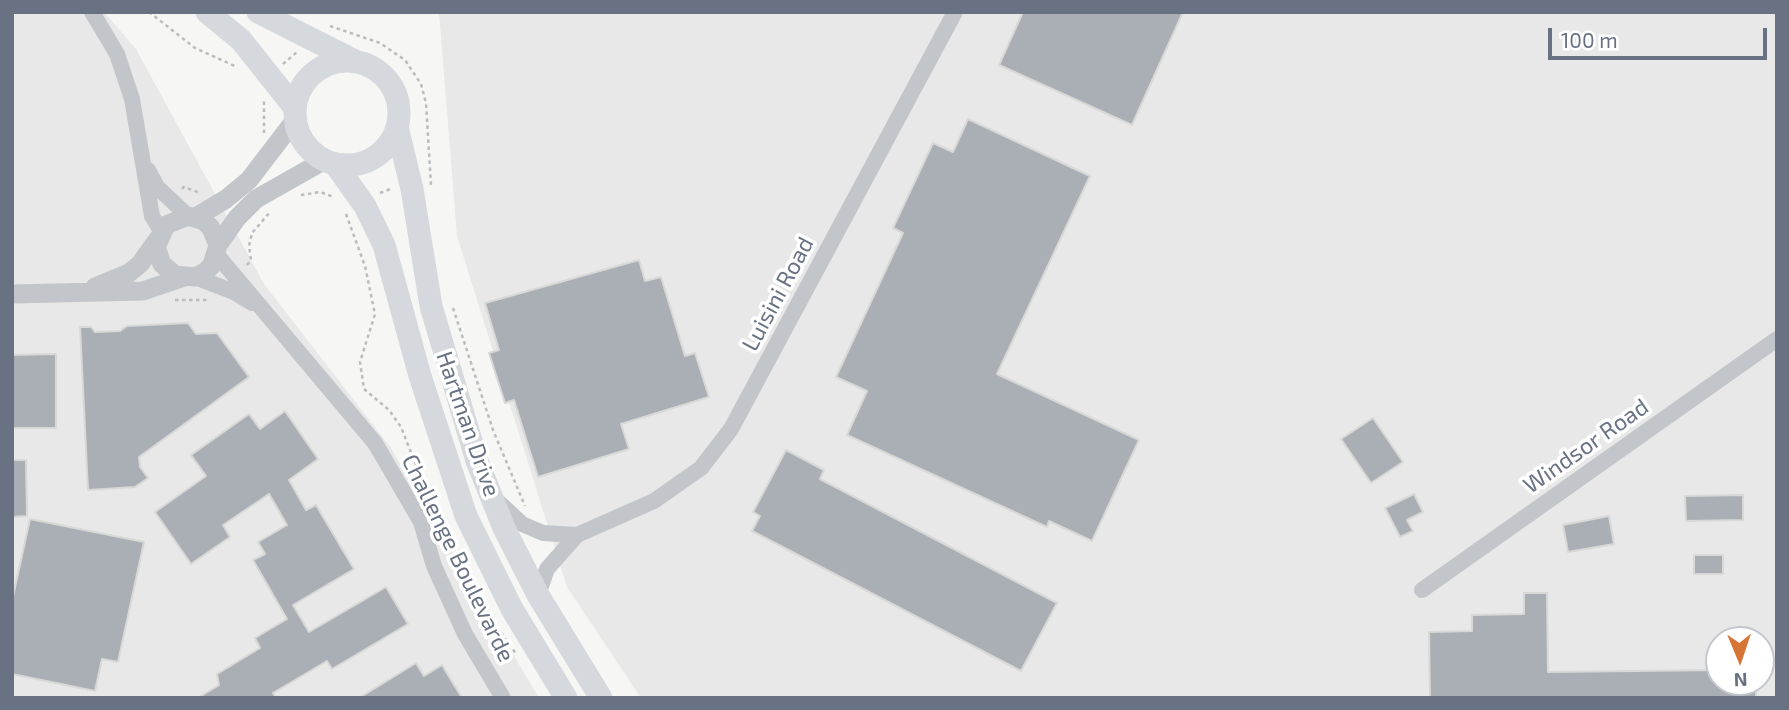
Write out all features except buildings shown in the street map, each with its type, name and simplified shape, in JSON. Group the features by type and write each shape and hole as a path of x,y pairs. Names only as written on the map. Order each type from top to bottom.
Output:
{"main road":[{"path":"207,12 241,40 269,75 295,114 300,137 311,151 330,162 361,163 373,158 392,139 397,127 399,115 394,90 378,71 355,61 315,30 258,12"},
{"path":"295,114 304,84 322,66 338,61 355,61"},
{"name":"Hartman Drive","path":"397,127 421,186 441,345 491,496 538,595 601,698"},
{"name":"Hartman Drive","path":"330,162 362,202 384,245 420,376 466,516 512,608 566,698"}],"street":[{"path":"92,12 117,54 132,99 152,216 159,235 162,264 175,275 189,277"},
{"name":"Luisini Road","path":"538,595 547,569 577,535 654,501 701,468 731,429 955,12"},
{"path":"81,292 129,273 140,264 172,220 192,217 226,199 249,180 295,114"},
{"path":"12,294 143,291 205,272 237,218 256,199 330,162"},
{"path":"145,165 157,187 192,217 211,228 218,250"},
{"name":"Challenge Boulevarde","path":"218,250 231,282 263,310 375,443 401,483 421,522 434,566 465,634 503,698"},
{"name":"Challenge Boulevarde","path":"189,277 231,282"},
{"name":"Windsor Road","path":"1422,590 1777,339"},
{"name":"Luisini Road","path":"491,496 522,524 543,533 577,535"}],"path":[{"path":"269,75 315,30 380,43 405,60 421,84 426,103 421,186 399,186 345,211 365,266 376,314 360,362 360,376 364,389 389,410 401,427 434,513"},
{"path":"294,197 320,192 338,201"},
{"path":"164,299 214,300 251,260 251,233 274,209"},
{"path":"451,302 493,430 527,511"},
{"path":"466,603 500,633 517,656"}],"shaded area":[{"path":"12,12 104,12 136,49 264,284 391,448 539,698 12,698"},
{"path":"439,12 1777,12 1777,698 641,698 567,587 457,236"}]}
